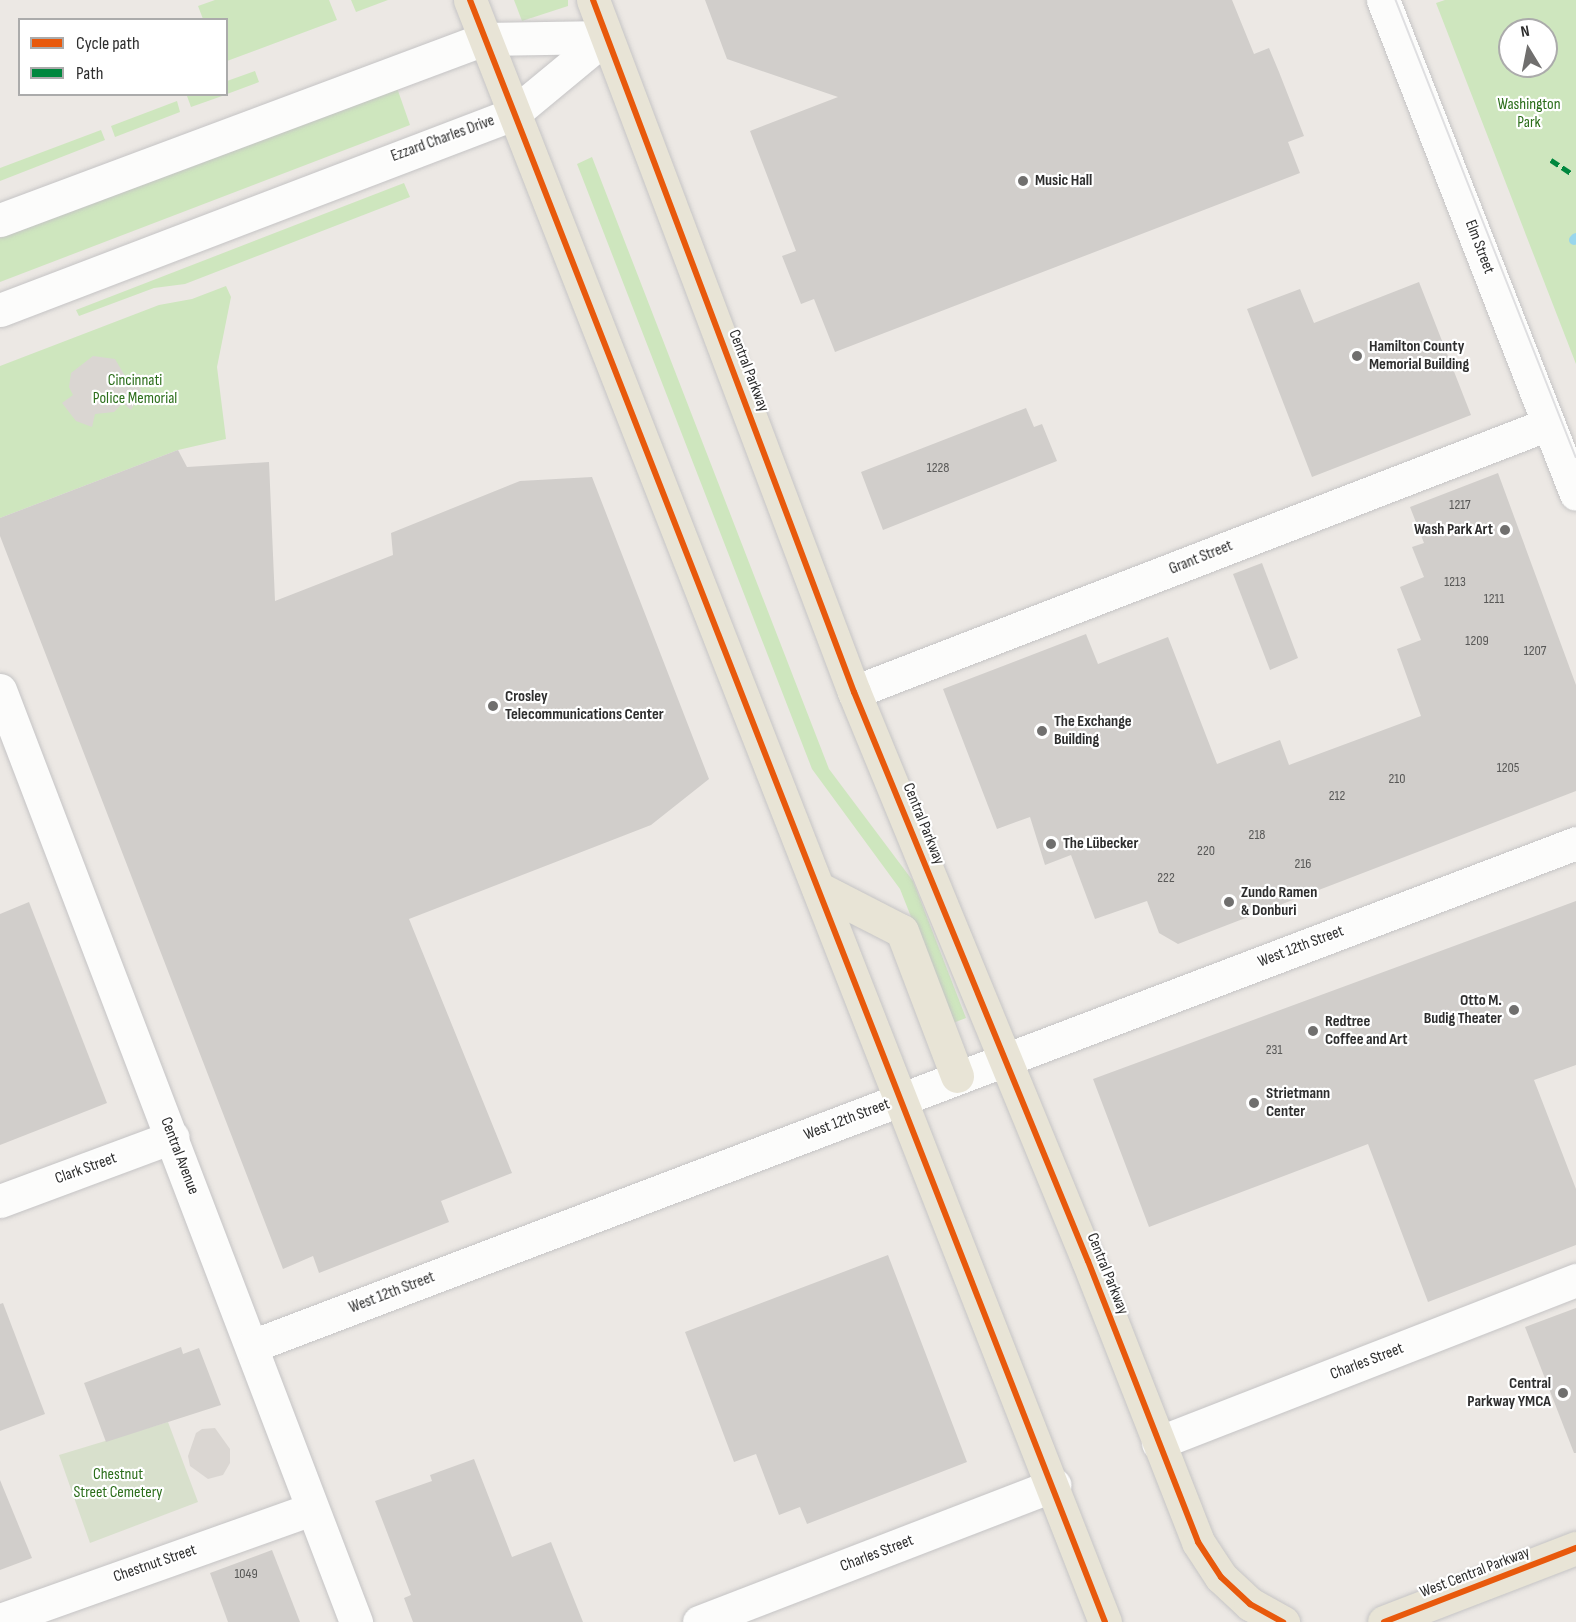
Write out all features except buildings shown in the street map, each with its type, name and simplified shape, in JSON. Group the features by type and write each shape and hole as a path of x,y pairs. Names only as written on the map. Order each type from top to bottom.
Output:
{"main road":[{"path":"470,0 1054,1485 1105,1622"},
{"name":"Central Parkway","path":"592,0 854,692 1005,1058 1198,1542 1221,1577 1250,1604 1282,1622"},
{"path":"818,888 902,931 957,1076"},
{"name":"West Central Parkway","path":"1384,1622 1576,1548"}],"street":[{"name":"Elm Street","path":"1383,0 1576,494"},
{"path":"0,220 484,39 606,37"},
{"name":"Ezzard Charles Drive","path":"0,310 513,114 606,37"},
{"name":"Grant Street","path":"854,692 1548,424"},
{"name":"Central Avenue","path":"0,690 356,1622"},
{"name":"West 12th Street","path":"252,1346 957,1076 1576,843"},
{"name":"Clark Street","path":"0,1201 172,1137"},
{"name":"Charles Street","path":"1158,1443 1576,1280"},
{"name":"Charles Street","path":"699,1622 1054,1485"},
{"name":"Chestnut Street","path":"0,1620 311,1509"}],"green space":[{"path":"215,0 329,0 337,20 228,61 228,18 203,18 198,6"},
{"path":"351,0 388,0 356,12"},
{"path":"514,0 568,0 568,6 522,21"},
{"name":"Washington Park","path":"1445,0 1576,0 1576,364 1436,3"},
{"path":"255,71 259,82 228,94 228,81"},
{"path":"396,85 410,125 0,282 0,238"},
{"path":"187,96 222,96 191,107"},
{"path":"177,101 180,112 115,137 111,126"},
{"path":"101,130 105,140 0,181 0,168"},
{"path":"592,157 829,769 913,881 966,1018 953,1023 900,889 812,769 577,164"},
{"path":"404,183 410,197 185,284 154,288 79,316 76,310"},
{"name":"Cincinnati Police Memorial","path":"226,286 231,297 217,367 226,439 178,450 0,518 0,366 159,305 192,299"},
{"name":"Chestnut Street Cemetery","path":"168,1422 198,1502 90,1543 59,1455"}],"shaded area":[{"path":"93,356 115,359 125,376 139,374 141,392 131,410 123,403 114,412 95,414 92,427 76,421 62,403 73,395 69,387 71,373"},
{"path":"215,1428 230,1449 230,1463 223,1475 208,1479 190,1466 188,1456 196,1433 202,1429"}],"tram line":[{"path":"1396,0 1576,457"}],"marked path":[{"path":"1551,160 1571,173"}],"cycle path":[{"path":"470,0 1105,1622"},
{"path":"593,0 854,692 1088,1261 1198,1542 1221,1577 1250,1604 1283,1622"},
{"path":"1384,1622 1576,1548"}],"place":[{"name":"Music Hall","path":"1023,181"},
{"name":"Hamilton County Memorial Building","path":"1357,356"},
{"name":"Wash Park Art","path":"1505,530"},
{"name":"Crosley Telecommunications Center","path":"493,706"},
{"name":"The Exchange Building","path":"1042,731"},
{"name":"The Lübecker","path":"1051,844"},
{"name":"Zundo Ramen & Donburi","path":"1229,902"},
{"name":"Otto M. Budig Theater","path":"1514,1010"},
{"name":"Redtree Coffee and Art","path":"1313,1031"},
{"name":"Strietmann Center","path":"1254,1103"},
{"name":"Central Parkway YMCA","path":"1563,1393"}]}
